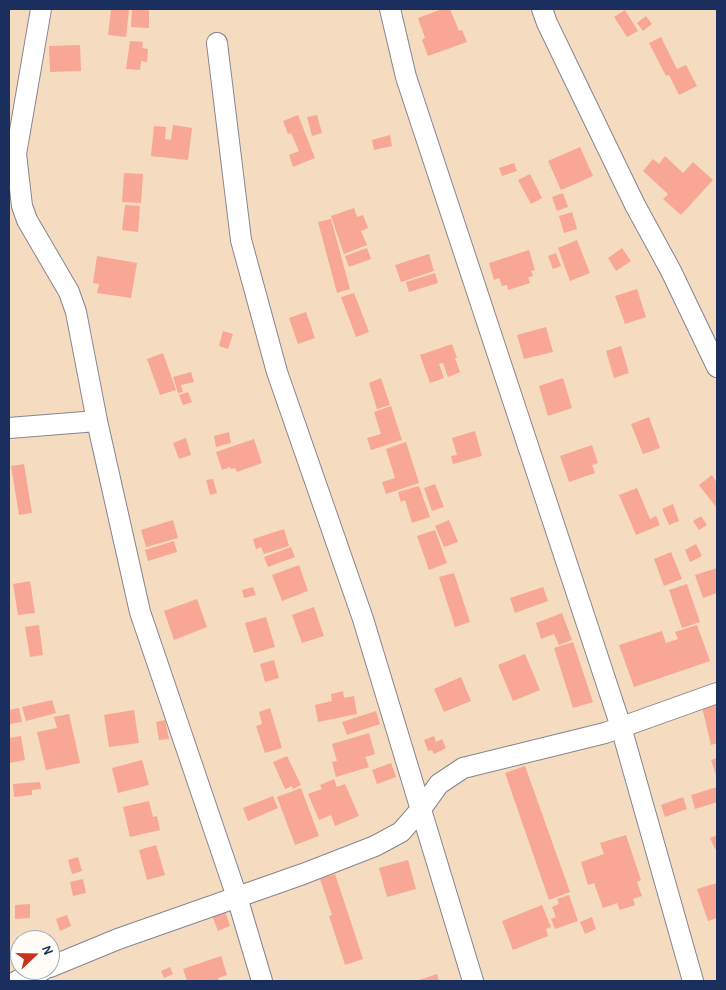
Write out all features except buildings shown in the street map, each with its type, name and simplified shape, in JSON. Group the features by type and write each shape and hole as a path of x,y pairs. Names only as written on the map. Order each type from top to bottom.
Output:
{"street":[{"path":"41,9 12,154 22,206 27,220 69,292 76,312 97,421 140,612 236,897 262,981"},
{"path":"390,9 406,77 621,727 693,981"},
{"path":"542,9 635,206 671,272 717,367"},
{"path":"217,43 241,240 277,372 363,619 473,981"},
{"path":"9,428 97,421"},
{"path":"60,963 118,939 375,846 401,832 439,784 463,768 605,733 717,693"}]}
